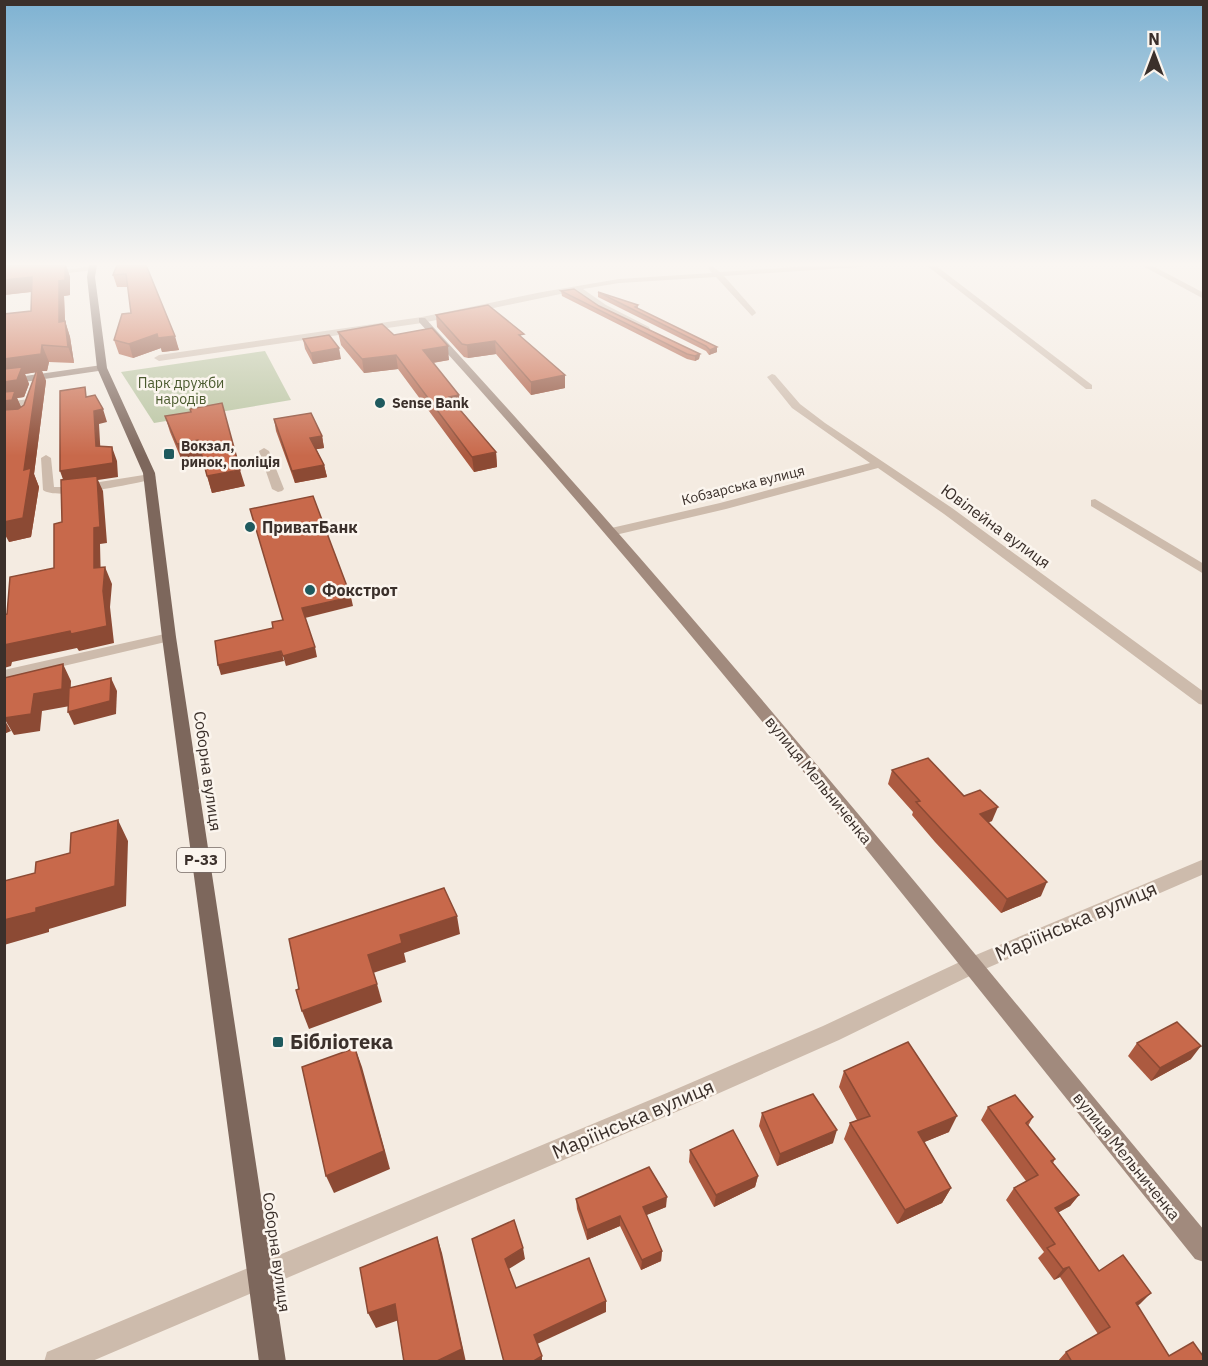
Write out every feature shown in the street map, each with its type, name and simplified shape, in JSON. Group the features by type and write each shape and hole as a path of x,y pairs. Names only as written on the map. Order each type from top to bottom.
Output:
{"main road":[{"name":"Соборна вулиця","path":"97,329 102,368 150,477 169,637 273,1362"}],"street":[{"path":"159,358 353,329"},
{"name":"вулиця Мельниченка","path":"427,329 520,427 715,653 1203,1250"},
{"path":"646,329 652,332"},
{"path":"1013,329 1089,387"},
{"path":"4,382 102,368"},
{"path":"4,405 29,406 38,377"},
{"name":"Ювілейна вулиця","path":"772,377 796,406 881,464 1203,700"},
{"path":"264,451 279,489"},
{"path":"46,458 49,490 68,490 150,477"},
{"name":"Кобзарська вулиця","path":"611,532 722,506 881,464"},
{"path":"1095,503 1203,570"},
{"path":"4,675 169,637"},
{"name":"Маріїнська вулиця","path":"57,1362 810,1042 971,966 1203,866"}],"green space":[{"name":"Парк дружби народів","path":"265,351 291,400 154,423 121,372"}],"building":[{"path":"4,329 66,329 68,347 42,345 41,354 4,359"},
{"path":"117,329 172,329 175,336 158,338 157,334 129,344 114,340"},
{"path":"356,329 387,329 394,335 433,329 448,346 423,350 459,395 449,397 496,452 472,457 396,355 362,359 338,332"},
{"path":"448,329 517,329 524,334 519,335 565,375 531,382 495,341 462,344"},
{"path":"636,329 647,329 700,354 695,356"},
{"path":"671,329 680,329 717,347 710,350"},
{"path":"329,335 339,348 311,353 303,339"},
{"path":"39,364 24,470 31,468 23,518 4,522 4,410 18,409 24,405"},
{"path":"22,367 17,380 4,382 4,369"},
{"path":"85,387 86,397 95,395 103,409 94,411 96,446 112,447 113,463 60,471 60,391"},
{"path":"15,391 12,400 4,401 4,392"},
{"path":"222,403 240,470 207,476 198,440 177,444 165,416 191,412 190,409"},
{"path":"311,413 322,436 310,438 324,465 292,471 274,419"},
{"path":"97,476 100,527 94,528 94,568 105,567 103,591 107,626 4,645 4,615 7,614 10,577 54,568 54,524 62,522 61,480"},
{"path":"313,496 351,597 302,608 315,647 283,656 281,651 218,665 215,641 273,628 272,622 283,620 250,509"},
{"path":"63,664 62,689 34,694 31,714 4,718 4,678"},
{"path":"111,678 110,701 68,712 69,688"},
{"path":"928,758 964,796 980,790 998,807 980,814 1047,882 1007,899 916,802 920,801 892,770"},
{"path":"118,820 115,886 36,908 36,912 4,920 4,881 35,873 36,862 70,853 71,833"},
{"path":"444,888 457,916 400,935 402,943 368,955 377,984 302,1011 296,990 299,989 289,939"},
{"path":"1177,1022 1201,1046 1160,1068 1137,1043"},
{"path":"908,1042 957,1116 918,1132 951,1188 905,1210 850,1123 870,1116 844,1071"},
{"path":"355,1048 384,1151 326,1176 302,1067"},
{"path":"813,1094 837,1130 780,1154 762,1113"},
{"path":"1015,1095 1033,1117 1026,1123 1055,1159 1051,1161 1079,1195 1055,1208 1099,1271 1123,1255 1151,1293 1136,1303 1169,1356 1193,1342 1203,1356 1203,1362 1072,1362 1066,1352 1110,1327 1069,1267 1063,1269 1047,1248 1055,1244 1014,1188 1038,1175 988,1107"},
{"path":"733,1130 758,1176 716,1195 690,1150"},
{"path":"649,1167 667,1197 643,1207 662,1251 642,1260 620,1216 587,1230 576,1199"},
{"path":"514,1220 523,1248 505,1259 516,1288 589,1258 606,1301 534,1335 542,1356 532,1362 504,1362 472,1239"},
{"path":"437,1237 462,1349 435,1362 404,1362 395,1304 368,1313 360,1268"}],"place":[{"name":"Sense Bank","path":"380,403"},
{"name":"Вокзал, ринок, поліція","path":"169,454"},
{"name":"ПриватБанк","path":"250,527"},
{"name":"Фокстрот","path":"310,590"},
{"name":"Бібліотека","path":"278,1042"}]}
